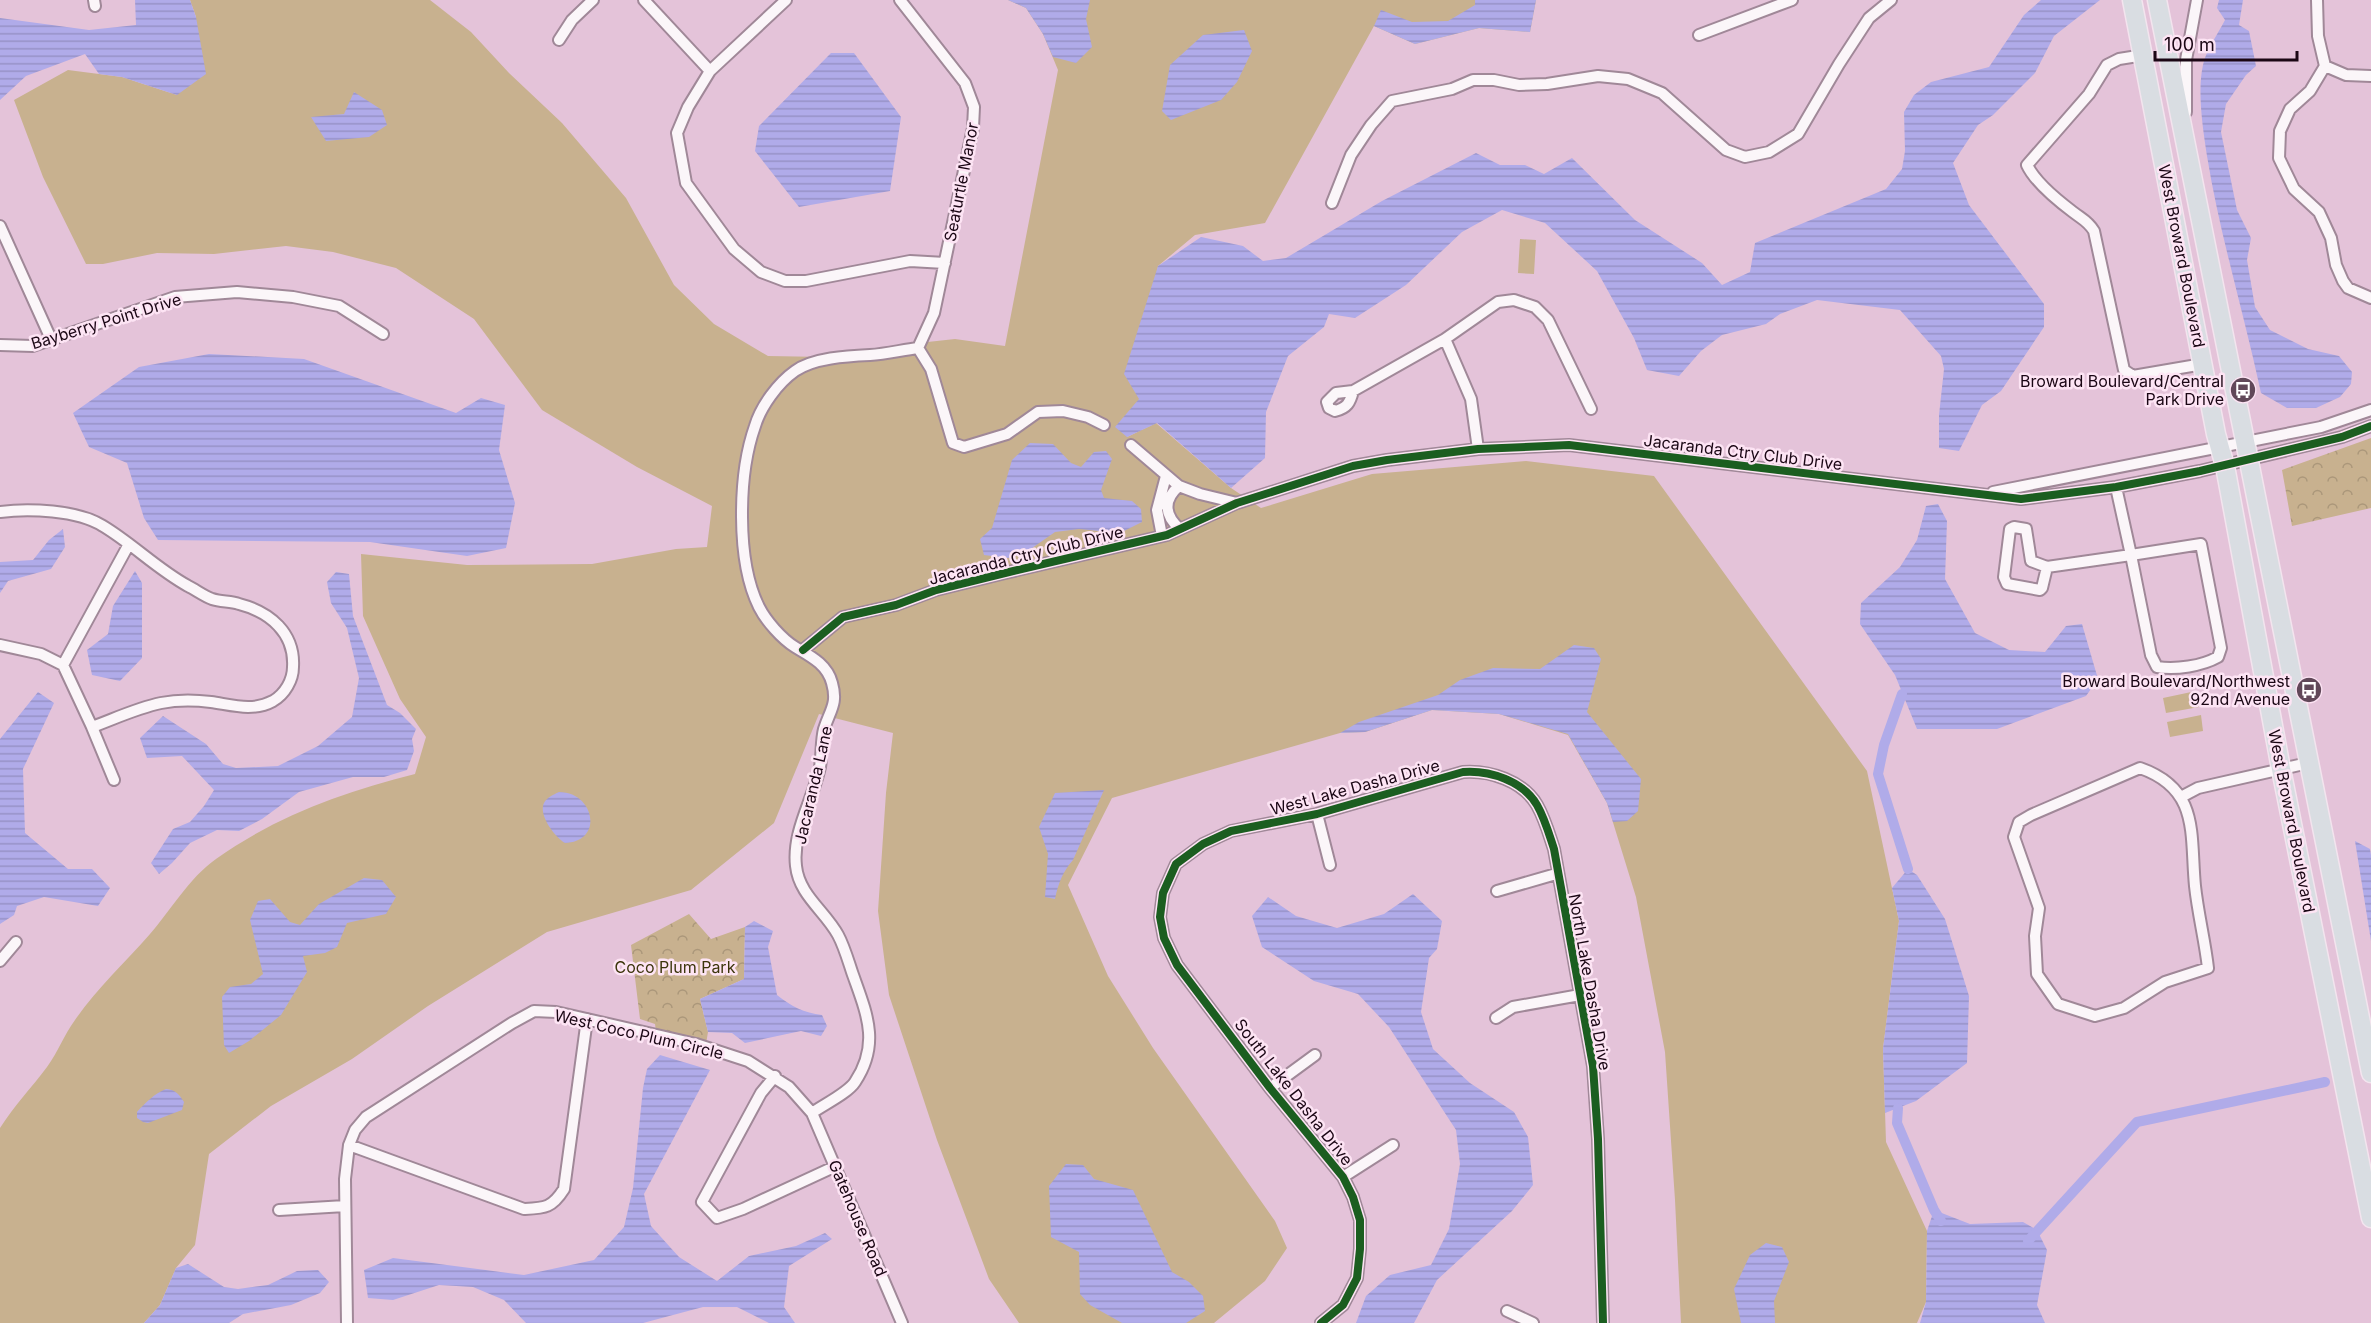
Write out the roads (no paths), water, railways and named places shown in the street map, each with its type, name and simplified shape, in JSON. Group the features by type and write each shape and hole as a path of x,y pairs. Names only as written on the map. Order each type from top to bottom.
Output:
{"main road":[{"name":"West Broward Boulevard","path":"2132,0 2281,769 2371,1218"},
{"name":"West Broward Boulevard","path":"2157,0 2371,1073"},
{"path":"2144,55 2157,64 2177,159 2193,182"}],"street":[{"path":"559,40 572,20 593,0"},
{"path":"644,0 710,71"},
{"path":"786,0 710,71 688,107 677,133 686,183 734,249 761,272 785,280 806,281 910,261 945,263"},
{"name":"Seaturtle Manor","path":"900,0 965,82 974,107 973,128 934,313 918,348"},
{"path":"1700,35 1792,0"},
{"path":"1332,204 1351,155 1371,125 1392,101 1452,89 1473,80 1519,85 1546,84 1598,76 1628,79 1662,93 1726,150 1745,157 1769,152 1798,134 1869,18 1891,0"},
{"path":"2186,146 2186,60 2197,0"},
{"path":"2317,0 2318,36 2325,66 2310,90 2290,109 2280,131 2279,158 2294,189 2319,212 2331,238 2336,265 2343,281 2348,288 2371,298"},
{"path":"2144,55 2119,59 2107,65 2089,94 2026,165 2031,174 2074,213 2087,220 2094,231 2124,370 2133,376 2203,363"},
{"path":"2325,66 2346,75 2371,76"},
{"path":"0,227 51,339"},
{"name":"Bayberry Point Drive","path":"0,345 33,346 175,297 237,292 293,297 339,306 383,334"},
{"path":"1353,391 1445,339 1498,302 1514,300 1535,307 1548,320 1591,409"},
{"path":"1445,339 1471,399 1478,449"},
{"path":"918,348 931,369 953,443 964,447 1007,434 1038,412 1063,411 1088,417 1104,425"},
{"name":"Jacaranda Lane","path":"812,1113 854,1084 869,1055 869,1020 839,936 803,891 796,867 797,841 819,769 824,730 836,701 831,680 818,661 793,646 774,628 759,608 744,555 742,511 746,467 755,425 774,391 795,370 838,356 870,355 918,348"},
{"path":"2247,452 2371,410"},
{"path":"2247,452 2342,437 2371,426"},
{"name":"Jacaranda Ctry Club Drive","path":"803,650 843,617 896,605 936,591 1005,573 1162,536 1237,503 1353,466 1387,460 1478,449 1569,444 1702,462 1884,481 2021,499 2116,487 2247,452"},
{"path":"1131,445 1179,486 1237,503"},
{"name":"Jacaranda Ctry Club Drive","path":"1977,494 2247,452"},
{"path":"1162,536 1157,510 1166,476"},
{"path":"1179,486 1171,493 1166,511 1180,529"},
{"path":"2047,567 2040,590 2007,585 2004,577 2010,529 2014,527 2026,529 2031,561 2047,567 2131,555 2201,544 2221,648 2218,657 2210,661 2167,669 2157,667 2151,655 2131,555 2116,487"},
{"path":"0,512 19,509 77,516 100,524 167,574 187,586 212,599 239,603 262,612 281,626 291,646 293,676 285,690 274,701 256,707 237,707 209,702 161,703 92,727"},
{"path":"63,665 129,544"},
{"path":"0,645 41,654 63,665 114,780"},
{"path":"2181,797 2198,788 2308,763"},
{"path":"2140,768 2159,775 2173,785 2181,797 2192,831 2196,888 2208,968 2165,982 2124,1008 2095,1016 2058,1004 2037,974 2035,936 2039,908 2014,837 2019,822 2140,768"},
{"name":"West Lake Dasha Drive","path":"1160,916 1163,893 1176,864 1203,844 1231,831 1317,814 1463,772"},
{"name":"North Lake Dasha Drive","path":"1463,772 1492,773 1507,780 1536,803 1554,849 1556,874 1594,1076 1603,1323"},
{"path":"1317,814 1330,865"},
{"path":"1497,891 1556,874"},
{"name":"South Lake Dasha Drive","path":"1160,916 1164,938 1178,965 1270,1088 1343,1177 1353,1197 1360,1220 1357,1278 1343,1305 1321,1323"},
{"path":"0,961 16,942"},
{"path":"1496,1018 1513,1007 1580,995"},
{"name":"West Coco Plum Circle","path":"349,1145 355,1130 366,1117 534,1011 556,1012 696,1044 748,1061 789,1087 812,1113"},
{"path":"347,1323 345,1179 349,1145 524,1209 544,1208 556,1202 564,1189 587,1019"},
{"path":"1270,1088 1315,1055"},
{"path":"775,1076 761,1094 702,1202 717,1218 743,1209 836,1166"},
{"name":"Gatehouse Road","path":"812,1113 902,1323"},
{"path":"1343,1177 1393,1145"},
{"path":"279,1210 345,1206"},
{"path":"1507,1311 1533,1323"}],"waterway":[{"path":"1902,694 1884,745 1878,774 1908,869"},
{"path":"2028,1241 2137,1122 2325,1082"},
{"path":"1898,1108 1897,1123 1934,1210 1941,1221"}],"place":[{"name":"Broward Boulevard/Central Park Drive","path":"2243,390"},
{"name":"Broward Boulevard/Northwest 92nd Avenue","path":"2309,690"}],"park label":[{"name":"Coco Plum Park","path":"675,967"}]}
